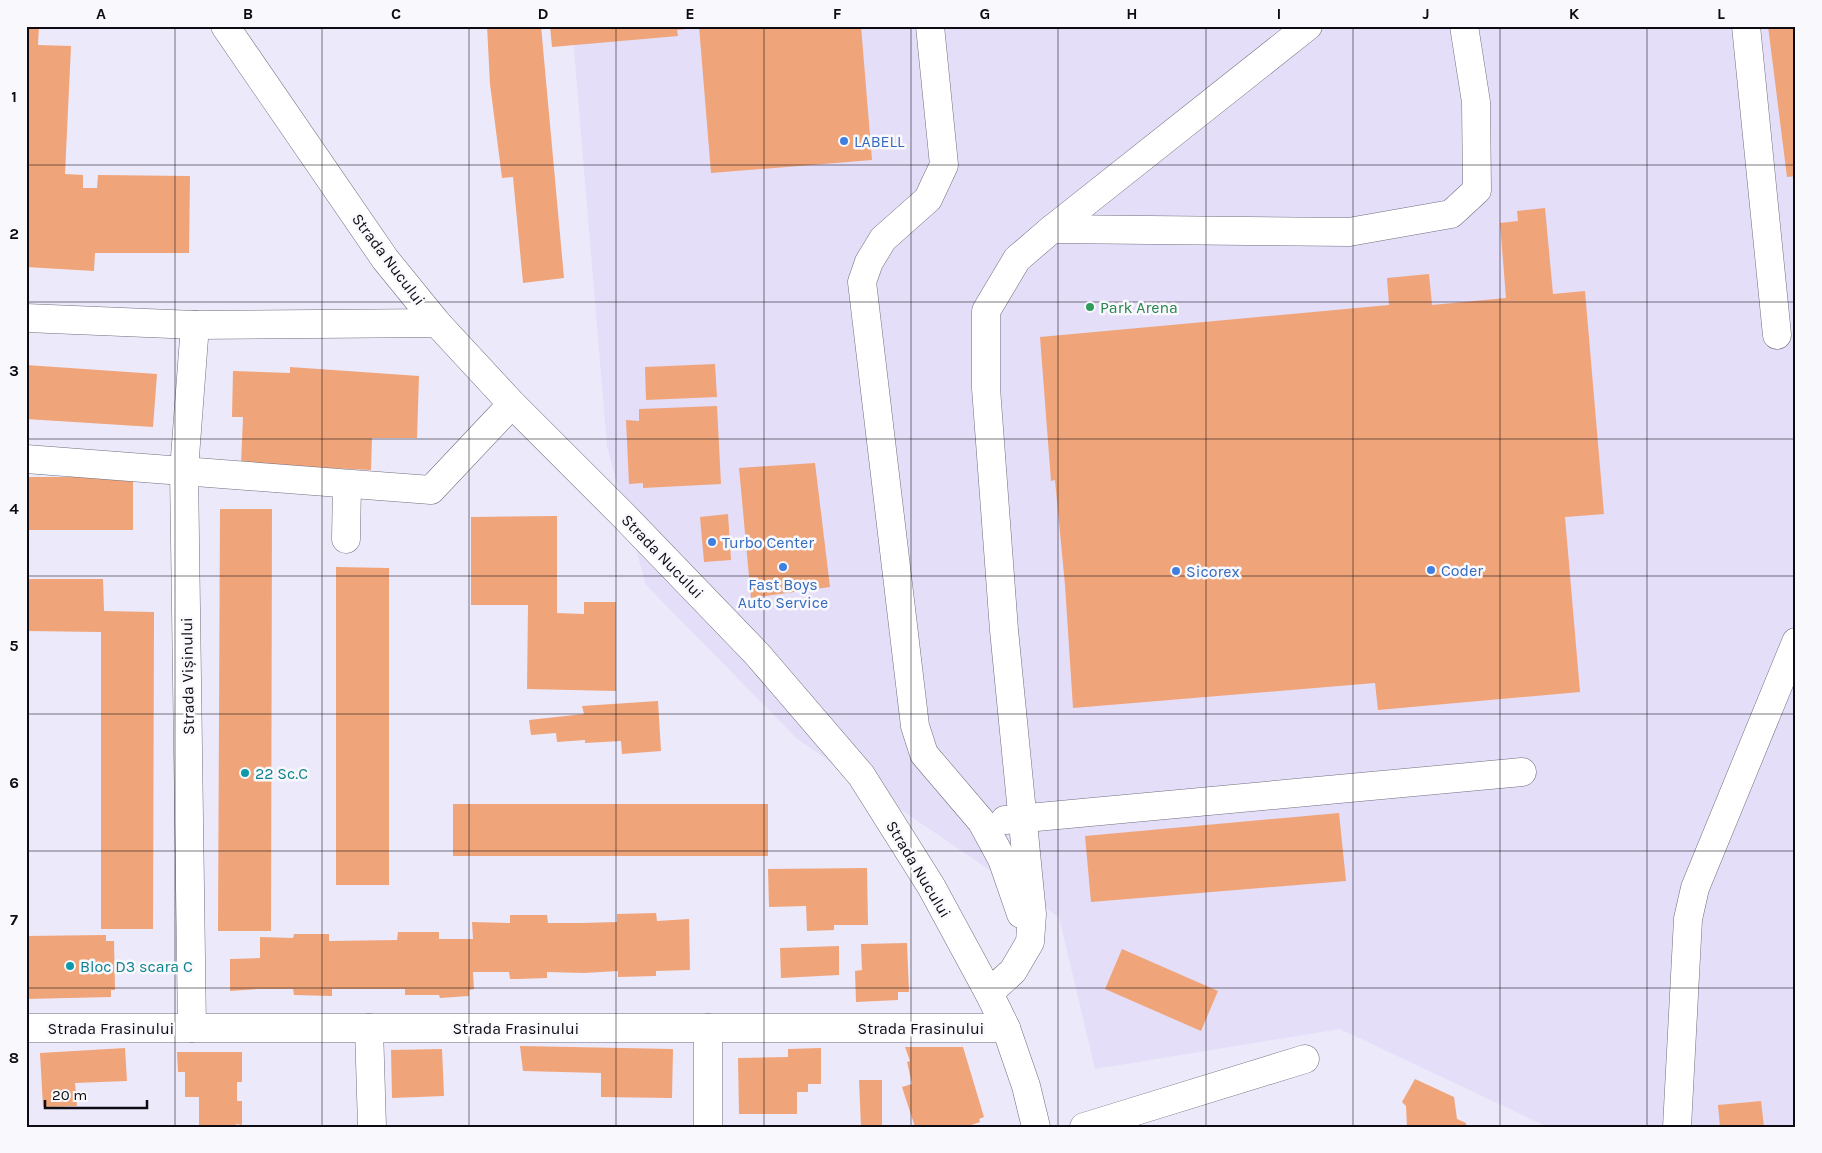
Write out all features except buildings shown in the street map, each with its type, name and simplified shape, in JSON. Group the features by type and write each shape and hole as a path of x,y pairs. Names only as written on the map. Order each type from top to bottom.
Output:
{"street":[{"name":"Strada Nucului","path":"224,26 384,258 437,323 512,404 625,517 757,654 861,775 931,886 990,993 1006,1028 1026,1086 1036,1127"},
{"path":"930,26 944,165 928,200 883,239 869,262 862,282 915,726 924,754 982,822 1002,859 1030,942"},
{"path":"990,993 1013,971 1030,942 1032,914 1004,630 986,388 986,311 1017,259 1052,229 1308,26"},
{"path":"1052,229 1349,232 1451,214 1478,190 1476,102 1464,26"},
{"path":"1746,26 1777,335"},
{"path":"26,318 196,325 437,323"},
{"name":"Strada Vișinului","path":"192,1028 184,470 196,325"},
{"path":"26,459 432,490 512,404"},
{"path":"346,539 347,485"},
{"path":"1677,1127 1688,919 1695,888 1796,642"},
{"path":"982,822 1522,772"},
{"name":"Strada Frasinului","path":"26,1028 1006,1028"},
{"path":"369,1028 372,1127"},
{"path":"708,1028 708,1127"},
{"path":"1084,1127 1305,1059"}],"shaded area":[{"path":"572,26 1796,26 1796,1127 1548,1127 1340,1029 1095,1069 1059,917 797,739 646,585 607,447"}],"place":[{"name":"LABELL","path":"844,141"},
{"name":"Park Arena","path":"1090,307"},
{"name":"Turbo Center","path":"712,542"},
{"name":"Fast Boys Auto Service","path":"783,567"},
{"name":"Coder","path":"1431,570"},
{"name":"Sicorex","path":"1176,571"},
{"name":"22 Sc.C","path":"245,773"},
{"name":"Bloc D3 scara C","path":"70,966"}]}
